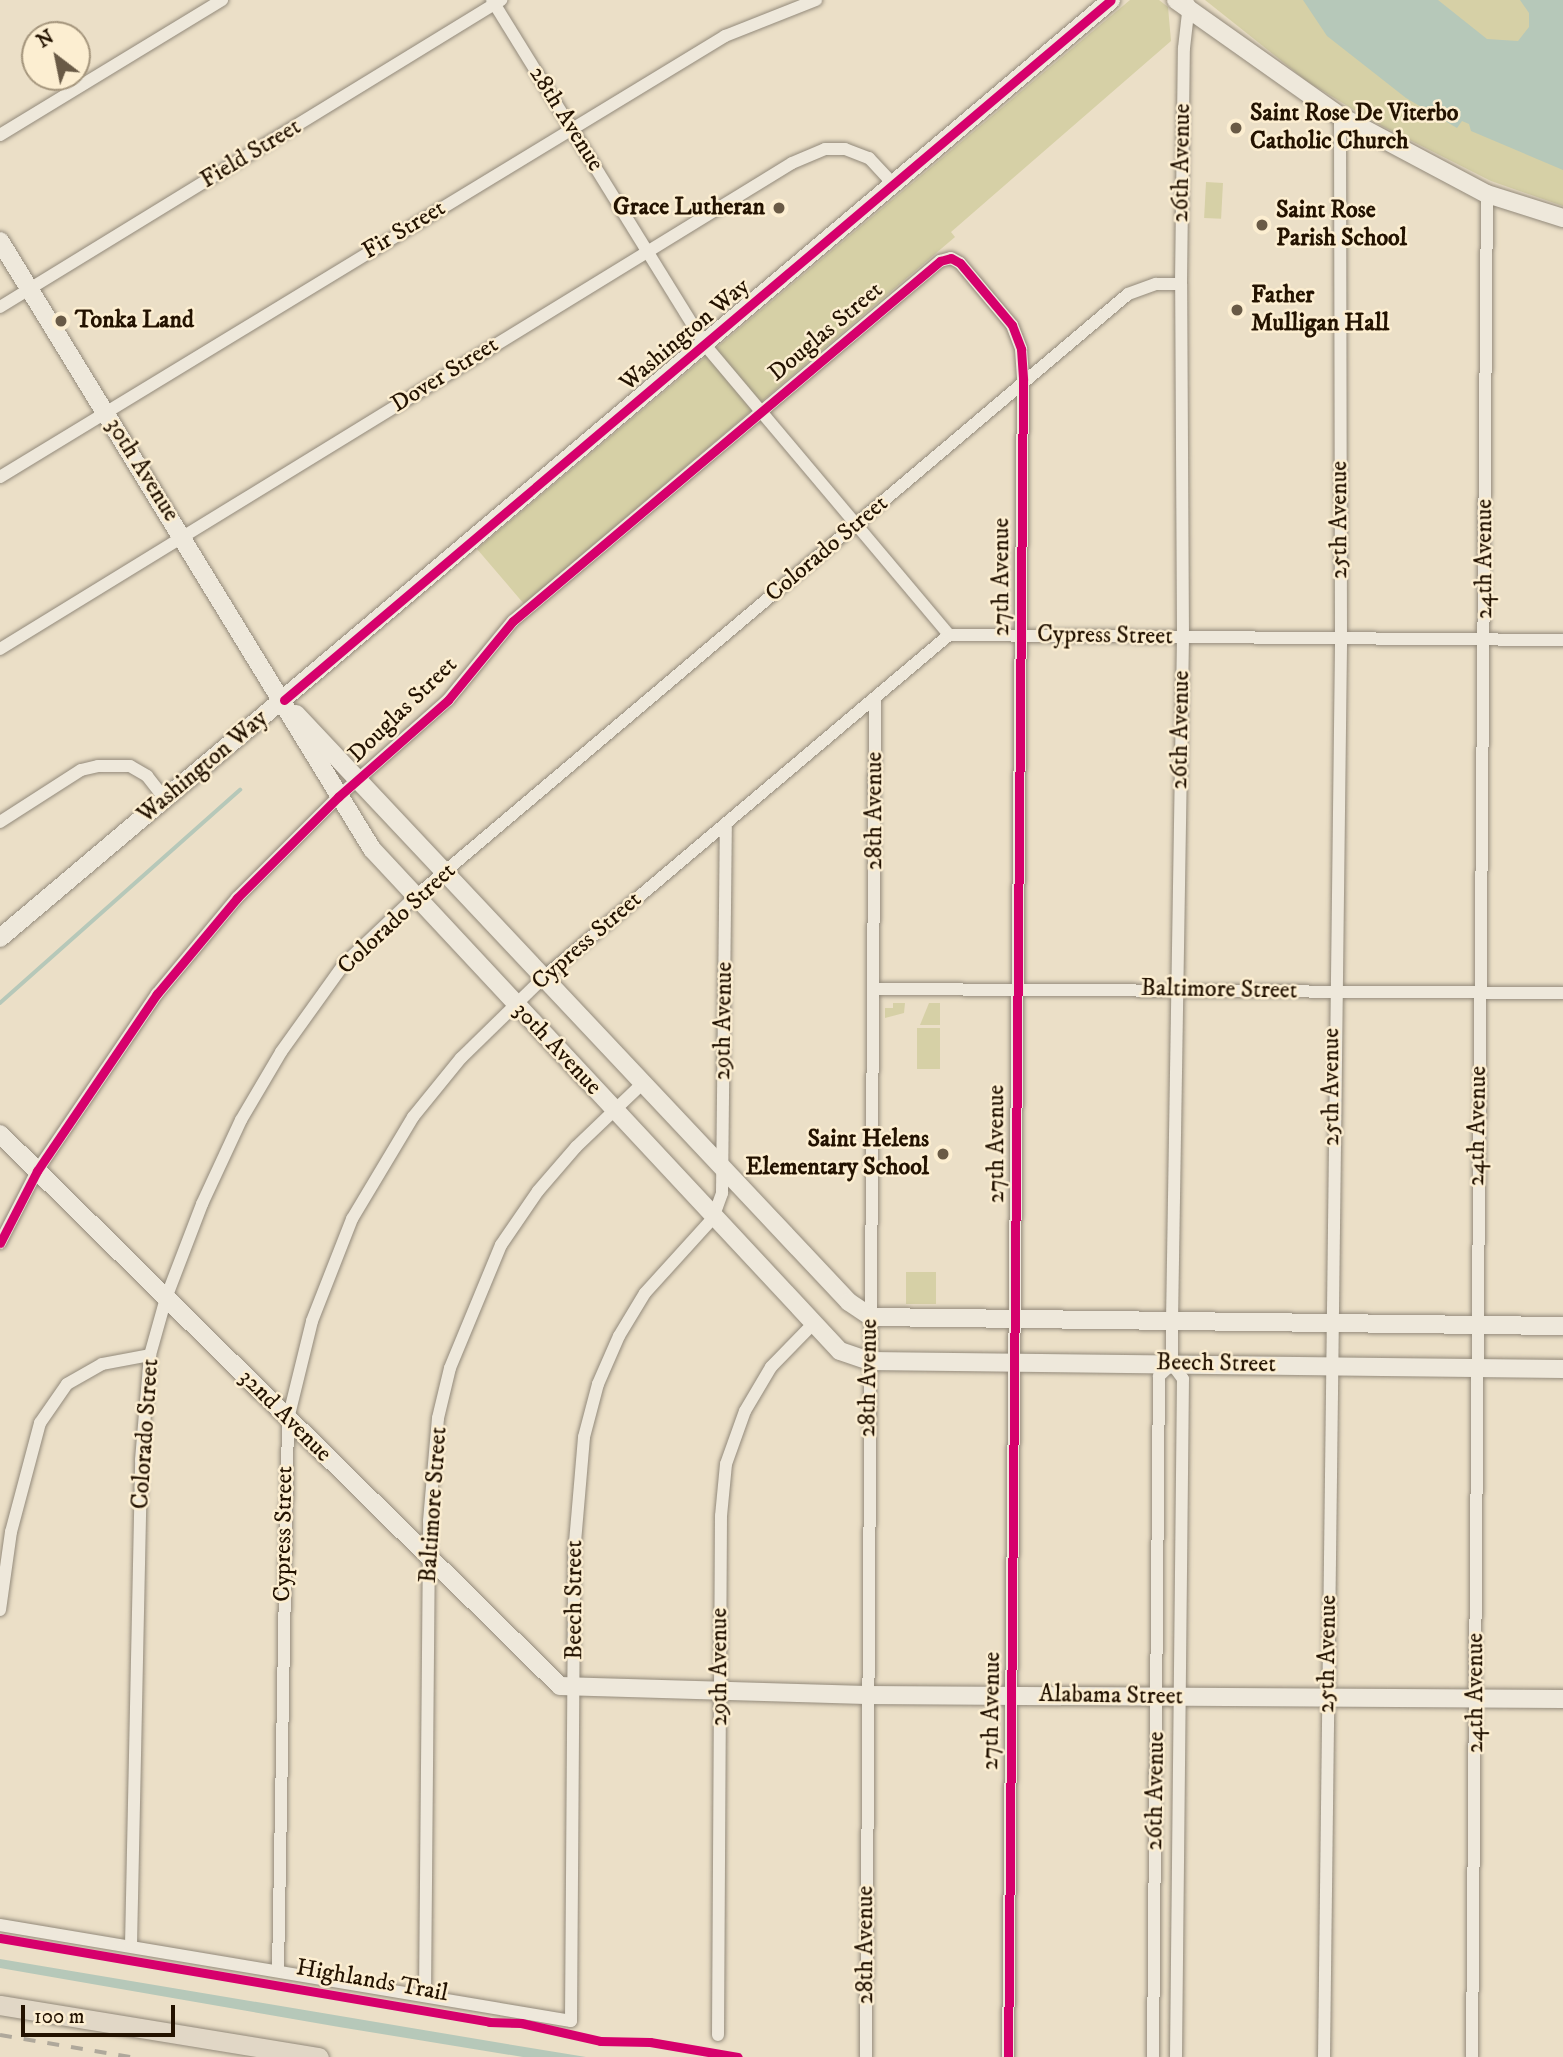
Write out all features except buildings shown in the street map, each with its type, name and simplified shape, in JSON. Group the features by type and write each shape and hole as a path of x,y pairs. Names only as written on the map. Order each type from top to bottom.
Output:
{"main road":[{"path":"0,2005 319,2057"}],"street":[{"path":"0,135 222,0"},
{"name":"Fir Street","path":"0,477 725,36 816,0"},
{"name":"28th Avenue","path":"496,1 570,128 705,345 949,635"},
{"name":"Field Street","path":"0,307 496,1"},
{"name":"Washington Way","path":"0,938 1109,1"},
{"path":"1185,4 1340,116 1487,194 1563,218"},
{"name":"26th Avenue","path":"1176,2057 1184,1379 1172,1364 1172,1322 1183,638 1181,284 1185,4"},
{"name":"25th Avenue","path":"1324,2057 1333,990 1341,637 1340,116"},
{"name":"Dover Street","path":"0,649 792,163 825,149 858,152 892,183"},
{"name":"24th Avenue","path":"1472,2057 1487,194"},
{"name":"30th Avenue","path":"0,241 284,700 338,797 372,849 812,1325 840,1351 869,1362"},
{"name":"27th Avenue","path":"951,258 960,262 1012,325 1021,349 1023,380 1008,2057"},
{"name":"Douglas Street","path":"0,1243 37,1171 157,994 237,898 338,797 448,700 513,621 940,261 951,258"},
{"name":"Colorado Street","path":"131,1946 141,1460 150,1355 166,1298 201,1204 241,1120 281,1052 344,964 446,870 857,524 1023,380 1140,287 1181,284"},
{"name":"Cypress Street","path":"278,1971 288,1419 324,1287 380,1167 461,1058 545,976 949,635 1563,640"},
{"name":"28th Avenue","path":"866,2057 866,1695 875,698"},
{"name":"30th Avenue","path":"284,700 645,1081 849,1303 871,1317"},
{"path":"0,821 82,770 97,766 130,766 147,776 164,798"},
{"name":"29th Avenue","path":"713,1218 722,1193 726,824"},
{"name":"Baltimore Street","path":"874,989 1563,993"},
{"name":"Baltimore Street","path":"425,1996 428,1559 439,1418 450,1368 476,1298 501,1245 538,1191 614,1109 645,1081"},
{"name":"32nd Avenue","path":"0,1134 549,1679 575,1689"},
{"name":"Beech Street","path":"425,1996 571,2021 578,1490 598,1384 645,1293 713,1218"},
{"name":"Beech Street","path":"871,1317 1015,1321 1563,1325"},
{"name":"29th Avenue","path":"718,2035 720,1692 726,1464 745,1411 771,1367 812,1325"},
{"path":"0,1610 11,1532 40,1423 67,1384 102,1364 150,1355"},
{"name":"Beech Street","path":"869,1362 1563,1369"},
{"name":"26th Avenue","path":"1153,2057 1159,1376 1172,1364"},
{"name":"Alabama Street","path":"575,1689 866,1695 1477,1696 1563,1699"},
{"path":"0,1925 425,1996"}],"shaded area":[{"path":"1130,0 1159,0 1168,7 1171,41 951,232 955,237 524,604 477,549"},
{"path":"1205,0 1563,0 1563,206 1491,181 1374,122 1308,82"},
{"path":"1303,0 1438,0 1487,39 1518,41 1529,27 1529,13 1520,0 1563,0 1563,170 1471,131 1469,124 1462,121 1457,128 1406,98 1327,36"},
{"path":"1206,182 1223,183 1221,219 1204,218"},
{"path":"893,1003 905,1003 904,1013 885,1018 885,1008 893,1008"},
{"path":"929,1003 940,1003 940,1025 920,1025"},
{"path":"917,1028 940,1028 940,1069 917,1069"},
{"path":"906,1272 936,1272 936,1304 906,1304"},
{"path":"0,1959 586,2057 523,2057 339,2027 0,1968"}],"waterway":[{"path":"0,1003 240,790"}],"railway":[{"path":"0,2035 130,2057"}],"cycle path":[{"path":"284,700 1111,0"},
{"path":"0,1243 37,1171 157,994 237,898 338,797 448,700 513,621 940,261 951,258 960,263 1012,325 1021,349 1023,380 1008,2057"},
{"name":"Highlands Trail","path":"0,1938 489,2022 521,2023 600,2041 650,2042 738,2057"}],"place":[{"name":"Saint Rose De Viterbo Catholic Church","path":"1236,128"},
{"name":"Grace Lutheran","path":"779,208"},
{"name":"Saint Rose Parish School","path":"1262,225"},
{"name":"Father Mulligan Hall","path":"1237,310"},
{"name":"Tonka Land","path":"61,321"},
{"name":"Saint Helens Elementary School","path":"943,1154"}]}
